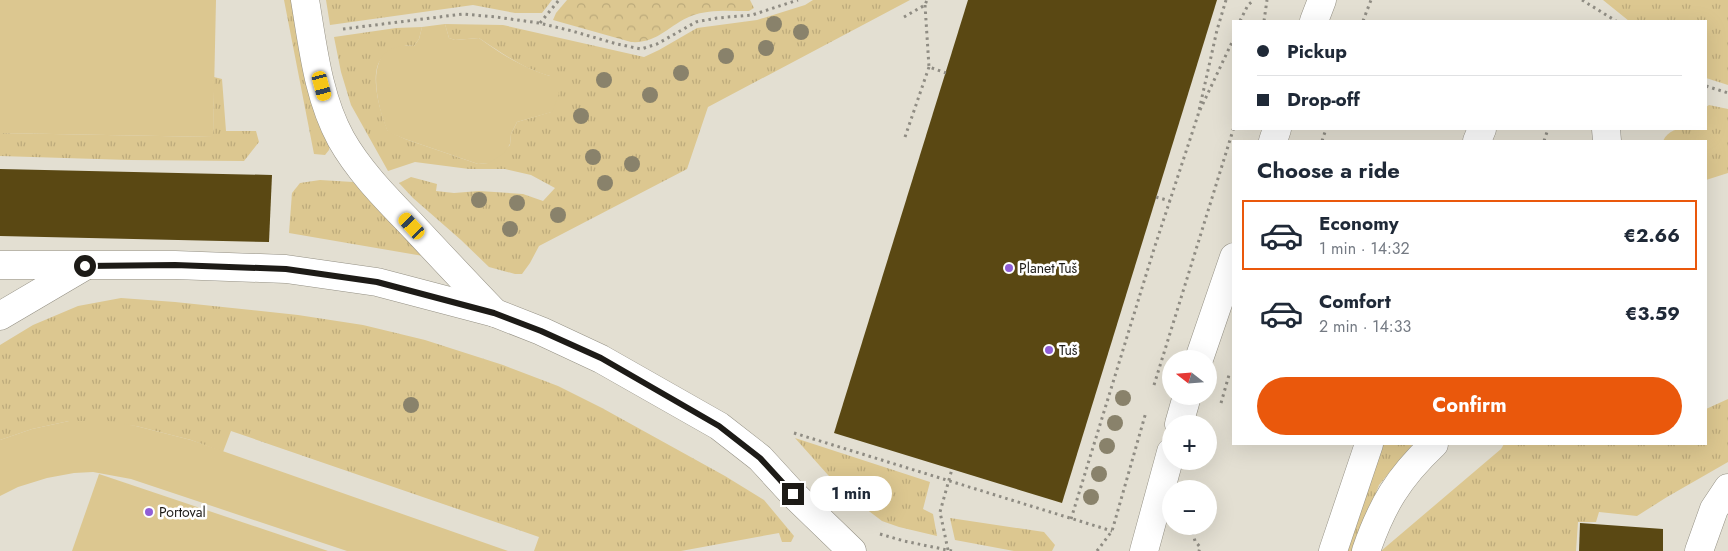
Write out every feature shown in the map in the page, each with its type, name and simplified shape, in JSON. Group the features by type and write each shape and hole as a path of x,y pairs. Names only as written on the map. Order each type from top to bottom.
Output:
{"street":[{"path":"304,0 317,68 327,104 341,138 356,163 387,199 494,313"},
{"path":"1314,20 1322,0"},
{"path":"1202,350 1232,263"},
{"path":"0,265 175,265 286,269 377,282 494,313 541,331 601,358 719,426 760,458 793,494 852,551"},
{"path":"0,316 85,266"},
{"path":"1333,551 1369,445"},
{"path":"1366,551 1377,520 1390,496 1416,460 1433,445"},
{"path":"1144,551 1166,470"},
{"path":"1700,551 1714,509 1728,488"}],"path":[{"path":"539,23 559,0"},
{"path":"310,33 463,14 539,23 641,49 657,44 696,22 752,15 798,0"},
{"path":"906,137 929,67 925,5 927,0"},
{"path":"1071,519 1198,115 1216,30 1226,0"},
{"path":"1240,20 1248,5 1254,0"},
{"path":"1264,20 1267,0"},
{"path":"1363,20 1371,0"},
{"path":"1584,0 1614,20"},
{"path":"904,17 925,5"},
{"path":"1198,115 1232,42"},
{"path":"929,67 946,73"},
{"path":"1707,86 1728,93"},
{"path":"1152,393 1233,130"},
{"path":"1156,197 1170,201"},
{"path":"1097,551 1112,531 1146,412"},
{"path":"794,433 1112,531"},
{"path":"948,550 940,512 952,469"},
{"path":"1193,535 1195,541 1200,546 1199,551"}],"green space":[{"path":"0,0 216,0 213,137 0,133"},
{"path":"284,0 291,0 304,68 330,144 329,150 325,155 314,154"},
{"path":"326,0 552,0 542,13 515,13 473,5 330,25"},
{"path":"567,0 750,0 754,8 749,11 705,12 683,20 656,37 640,42 631,42 553,20 556,13"},
{"path":"813,0 910,0 708,107 687,169 539,246 522,274 489,267 399,183 411,177 437,184 436,191 523,194 543,201 555,188 531,175 505,169 469,169 415,162 388,171 351,105 341,72 334,37 396,28 422,27 419,39 414,46 398,48 383,57 378,65 376,73 377,94 388,131 405,139 478,164 488,163 510,145 511,134 517,122 551,112 550,76 522,65 479,38 455,40 449,38 445,24 503,25 644,57 697,28 757,20 805,5"},
{"path":"1603,0 1728,0 1728,85 1707,78 1707,20 1628,20"},
{"path":"445,24 449,38 455,40 479,38 513,60 530,69 550,76 559,94 552,112 517,122 511,134 510,144 504,153 489,163 478,164 405,139 388,132 384,123 376,88 378,64 383,55 397,47 414,46 419,39 422,27"},
{"path":"214,77 222,79 226,131 256,131 259,142 244,161 0,156 0,133 213,137"},
{"path":"1709,105 1728,109 1728,173 1707,180 1707,140 1664,140 1671,132 1676,130 1707,130 1707,106"},
{"path":"320,180 353,182 423,256 289,233 292,193 300,183"},
{"path":"121,298 298,315 363,325 425,340 503,365 558,386 602,408 725,476 764,500 794,536 791,542 782,542 779,533 681,551 534,551 539,537 231,431 223,452 191,440 136,426 69,421 32,429 0,440 0,345 33,325 78,306"},
{"path":"1728,399 1728,462 1637,516 1599,512 1596,522 1578,522 1576,551 1381,551 1503,445 1707,445 1707,409"},
{"path":"69,421 107,421 136,426 191,440 508,551 347,551 131,479 93,472 47,478 18,487 0,496 0,440 32,429"},
{"path":"795,438 930,482 923,509 933,514 937,536 882,521 853,499 828,475"},
{"path":"1380,445 1412,445 1379,485 1353,551 1342,551"},
{"name":"Portoval","path":"99,474 328,551 72,551"},
{"path":"950,518 1044,532 1055,545 1052,551 1014,551 955,540"}],"building":[{"name":"Planet Tuš","path":"968,0 1217,0 1062,503 834,433"},
{"path":"0,169 272,175 269,242 0,236"},
{"path":"1580,523 1663,529 1663,551 1579,551"}],"place":[{"name":"Planet Tuš","path":"1009,268"},
{"name":"Tuš","path":"1049,350"},
{"name":"Portoval","path":"149,512"}],"route":[{"path":"85,266 175,265 286,269 377,282 494,313 541,331 601,358 719,426 760,458 793,494"}]}
